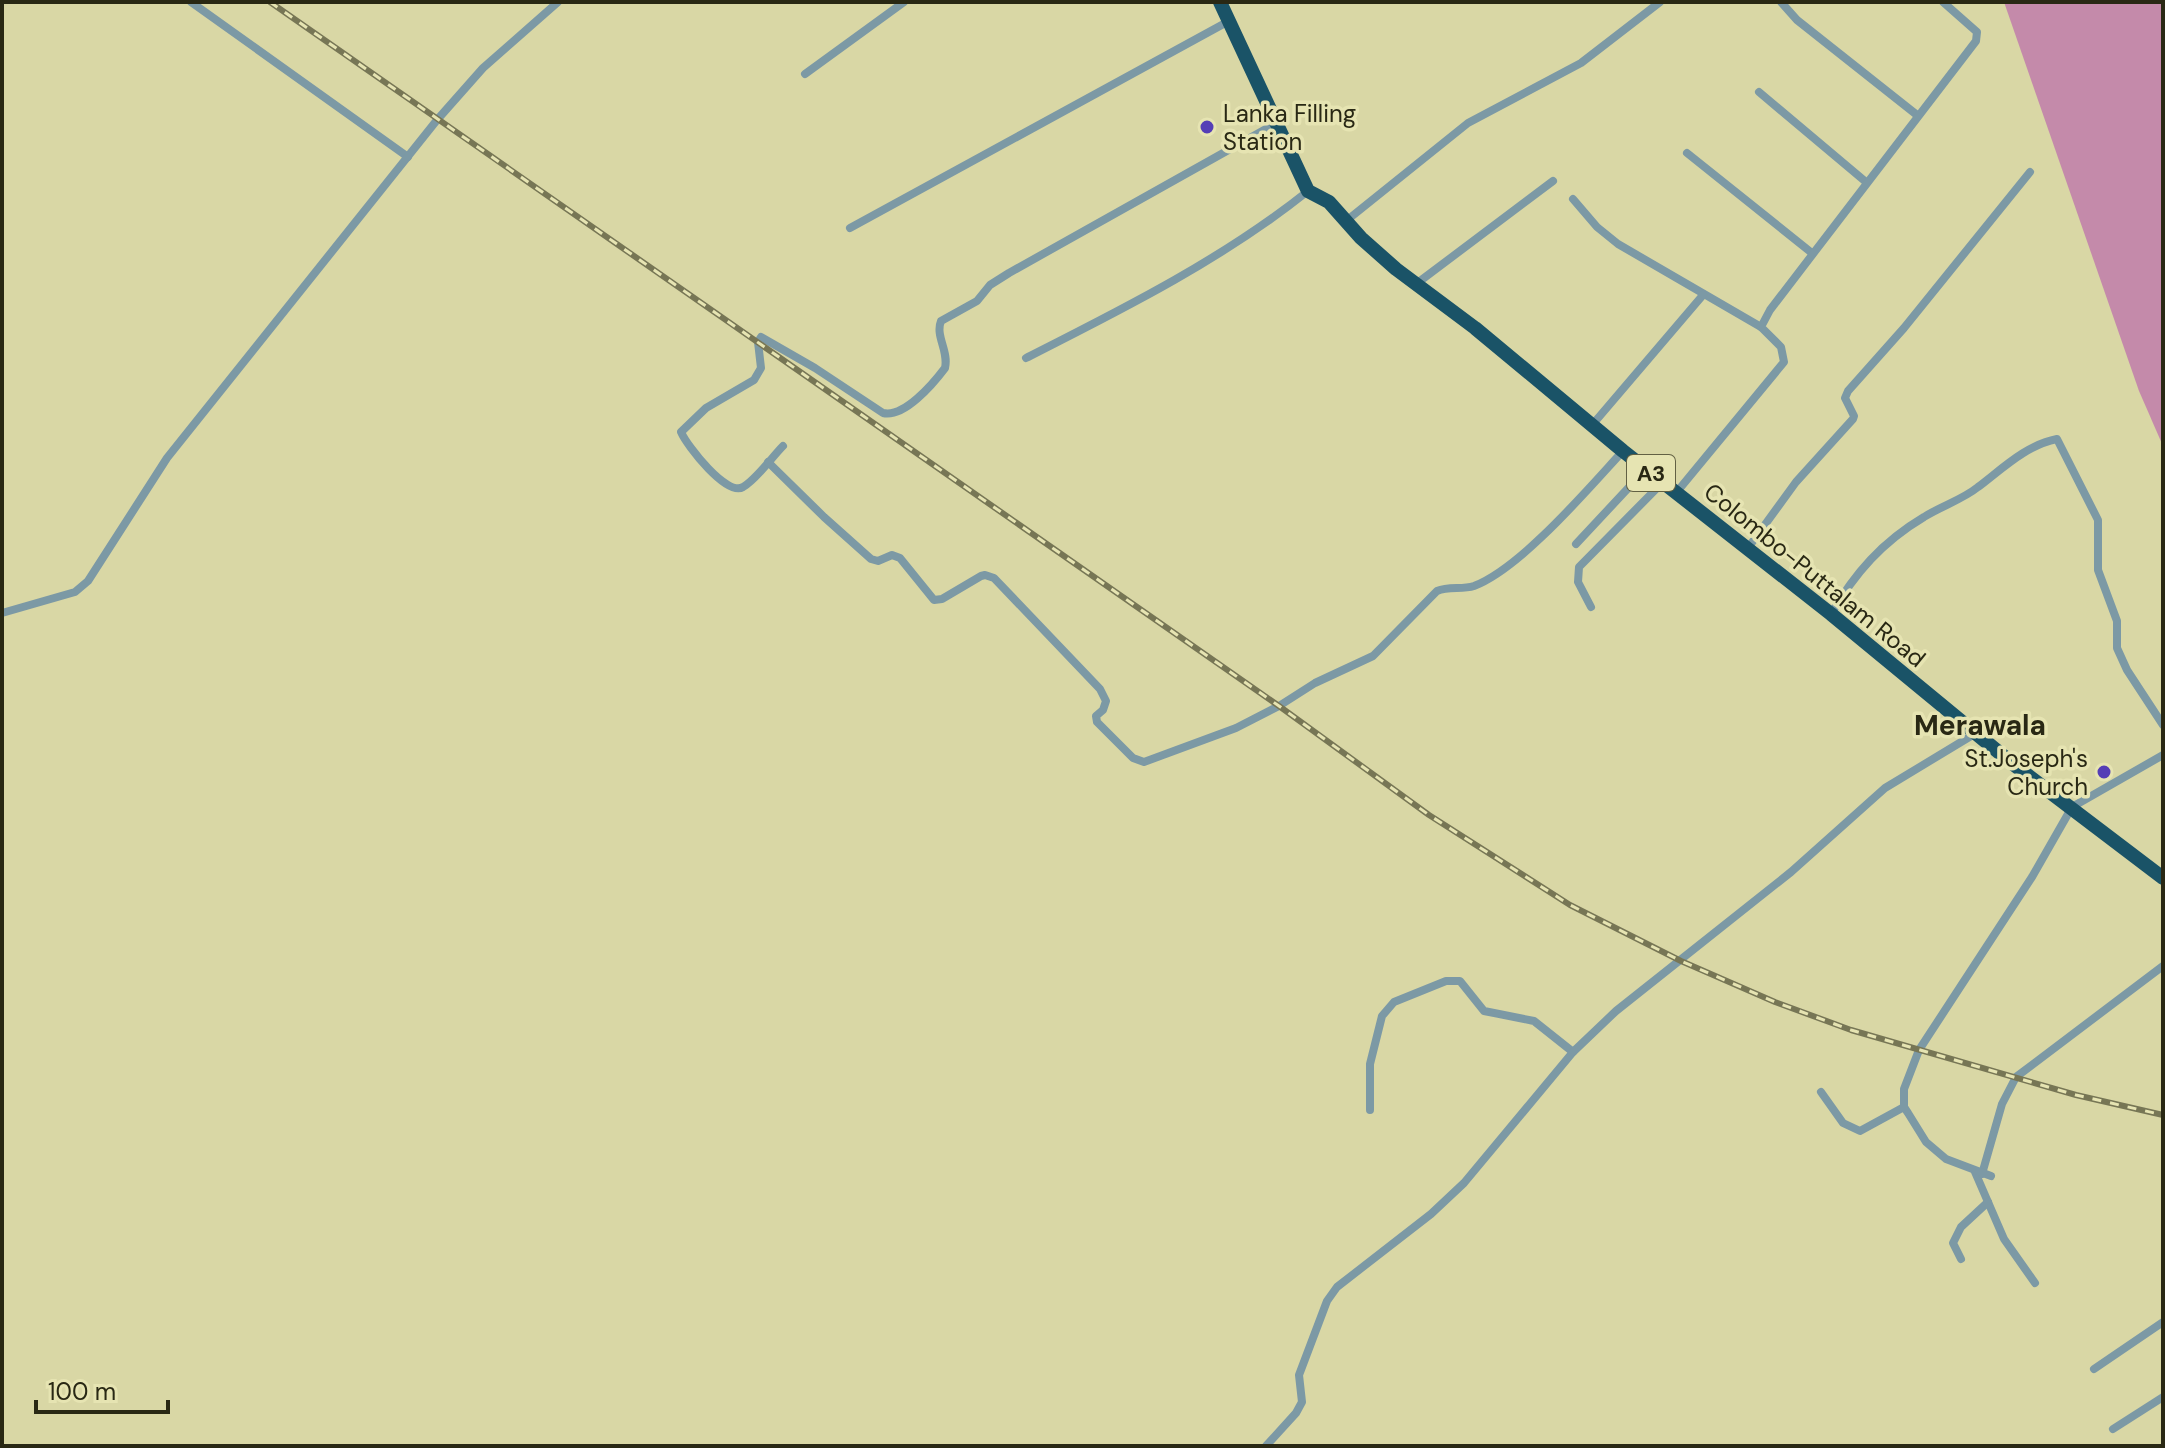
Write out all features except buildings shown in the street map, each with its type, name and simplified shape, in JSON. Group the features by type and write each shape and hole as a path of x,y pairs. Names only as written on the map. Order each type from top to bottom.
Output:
{"highway":[{"name":"Colombo-Puttalam Road","path":"1220,2 1308,191 1329,202 1396,269 1475,328 1623,451 2163,878"}],"street":[{"path":"191,2 408,157"},
{"path":"2,613 75,592 88,581 167,458 437,120 483,68 558,2"},
{"path":"805,74 904,2"},
{"path":"1346,221 1468,123 1581,63 1660,2"},
{"path":"1781,2 1797,20 1917,115"},
{"path":"1761,327 1812,253 1976,41 1977,32 1943,2"},
{"path":"850,228 1230,20"},
{"path":"1759,92 1866,182"},
{"path":"783,446 745,486 732,488 709,469 681,433 706,408 754,380 761,368 758,342 761,337 883,413 901,412 945,368 946,352 939,327 941,321 977,301 990,285 1009,273 1275,124"},
{"path":"1687,153 1812,253"},
{"path":"1748,548 1796,482 1853,419 1845,398 1848,391 1904,328 2030,172"},
{"path":"1416,284 1553,181"},
{"path":"1026,358 1207,260 1272,220 1308,191"},
{"path":"1573,199 1597,227 1618,244 1761,327 1781,347 1784,362 1676,493"},
{"path":"1593,424 1703,295"},
{"path":"1831,614 1851,580 1881,546 1925,516 1976,489 2015,458 2057,439 2098,520 2098,570 2117,621 2117,648 2127,670 2163,725"},
{"path":"768,462 871,559 878,561 892,555 900,558 934,600 942,599 981,576 994,578 1100,689 1106,701 1103,710 1096,716 1097,722 1133,758 1144,762 1236,728 1315,683 1373,656 1437,591 1473,586 1523,553 1623,451"},
{"path":"1576,544 1646,469"},
{"path":"1591,607 1578,582 1579,567 1663,482"},
{"path":"1266,1446 1302,1402 1299,1375 1327,1301 1337,1287 1431,1214 1464,1183 1573,1052 1616,1011 1791,872 1885,788 1976,733"},
{"path":"1983,1174 1946,1159 1926,1142 1904,1107 1904,1089 1919,1050 2032,877 2072,807 2163,755"},
{"path":"2035,1283 2004,1239 1988,1202 1983,1174 2002,1104 2016,1077 2163,966"},
{"path":"1370,1110 1370,1064 1382,1016 1394,1002 1446,981 1460,981 1484,1011 1534,1021 1573,1052"},
{"path":"1821,1092 1843,1123 1860,1131 1904,1107"},
{"path":"1961,1259 1953,1243 1961,1227 1988,1202"},
{"path":"2094,1369 2163,1322"},
{"path":"2113,1429 2163,1397"}],"shaded area":[{"path":"2004,2 2163,2 2163,446 2139,391"}],"railway":[{"path":"270,2 1279,706 1429,815 1570,905 1681,961 1775,1002 1851,1030 2076,1095 2163,1115"}],"place":[{"name":"Lanka Filling Station","path":"1207,127"},
{"name":"St.Joseph's Church","path":"2104,772"}],"district":[{"name":"Merawala","path":"1980,725"}]}
